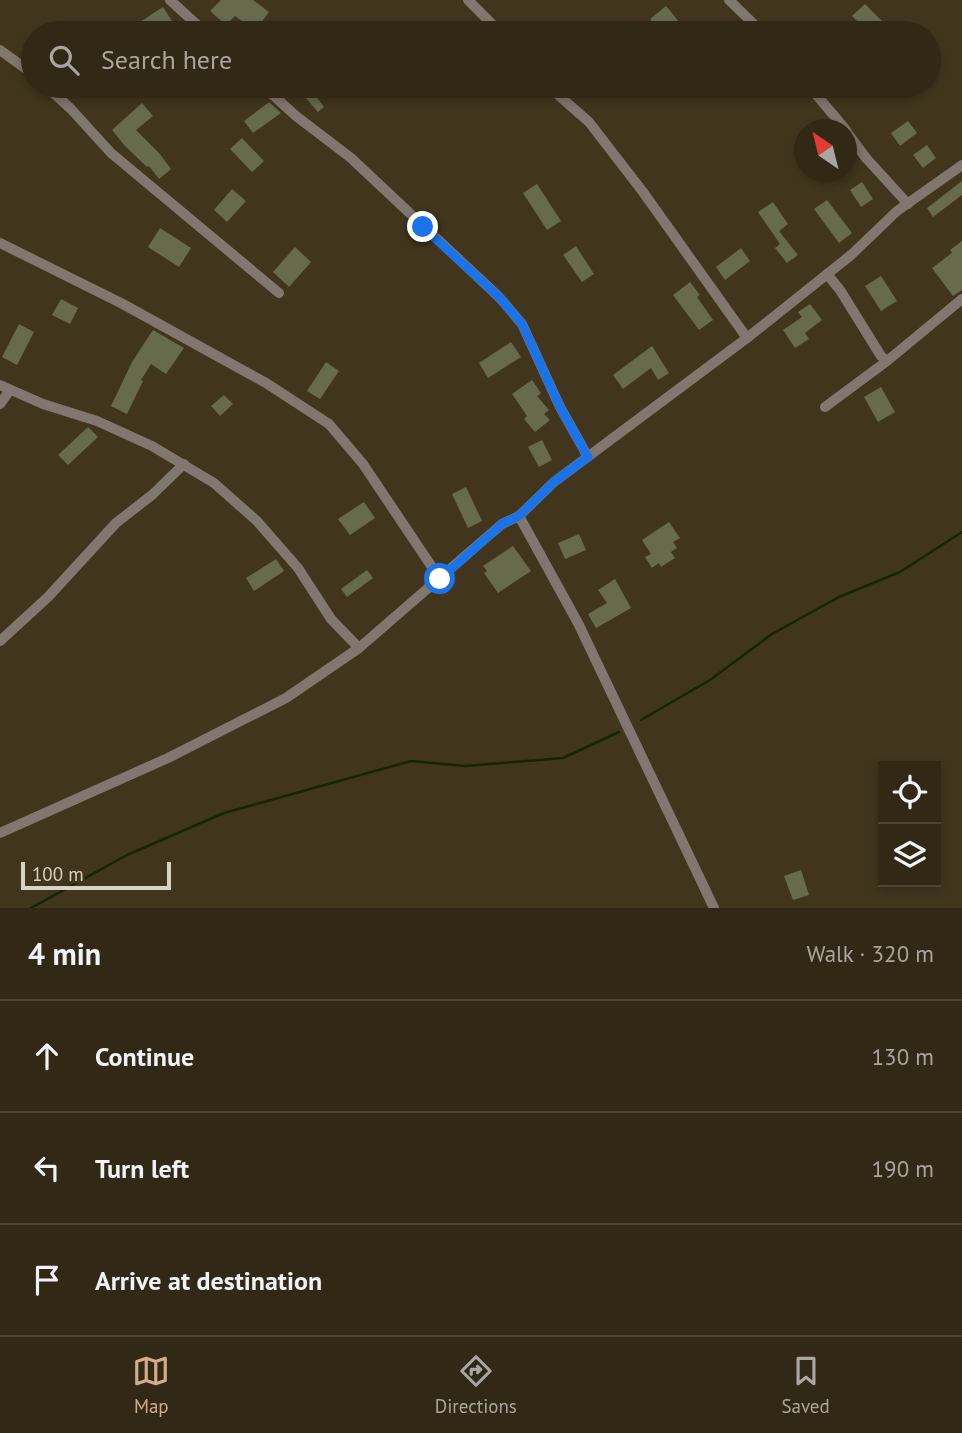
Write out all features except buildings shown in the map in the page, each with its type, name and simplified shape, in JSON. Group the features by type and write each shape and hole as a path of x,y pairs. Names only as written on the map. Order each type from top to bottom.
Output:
{"street":[{"path":"170,0 193,21"},
{"path":"468,0 488,21"},
{"path":"729,0 751,21"},
{"path":"0,50 21,65"},
{"path":"60,98 111,153 279,293"},
{"path":"276,98 351,158 499,297 522,324 560,407 588,457"},
{"path":"562,98 589,122 636,182 747,338"},
{"path":"820,98 837,119"},
{"path":"857,145 908,204"},
{"path":"0,833 168,758 286,698 359,648 502,524 519,516 554,482 747,338 851,255 897,211 962,165"},
{"path":"0,243 121,303 266,383 329,424 363,464 440,579"},
{"path":"827,274 881,356 887,361"},
{"path":"825,407 887,361 962,299"},
{"path":"0,404 5,387 43,404 97,421 152,446 214,483 257,521 298,568 331,619 359,648"},
{"path":"0,641 48,597 116,523 152,495 184,464"},
{"path":"519,516 578,623 714,908"}],"waterway":[{"path":"641,720 710,680 772,634 839,597 900,572 962,532"},
{"path":"31,908 127,855 224,813 411,761 465,766 563,758 619,732"}],"route":[{"path":"423,227 499,297 522,324 560,407 588,457 554,482 519,516 502,524 440,579"}]}
